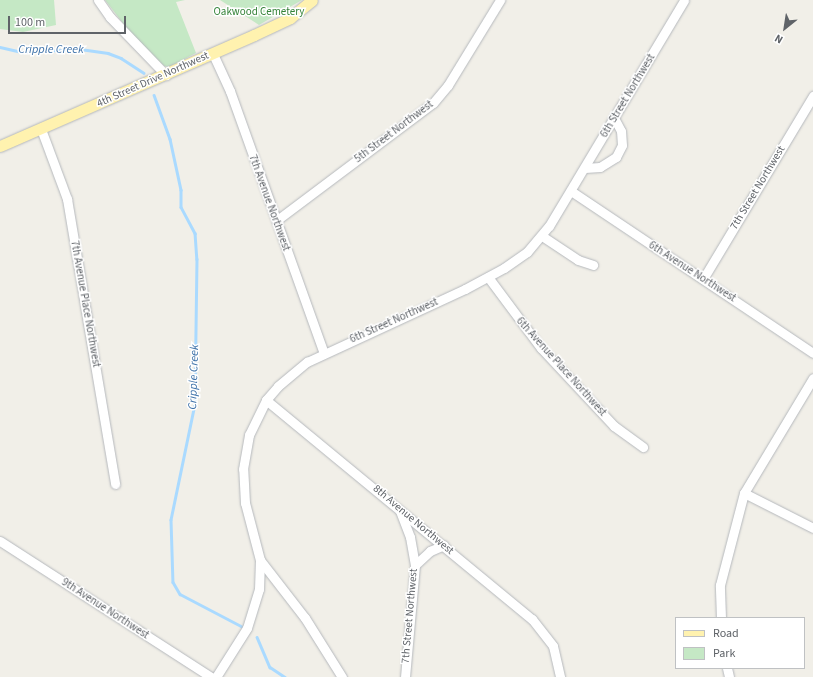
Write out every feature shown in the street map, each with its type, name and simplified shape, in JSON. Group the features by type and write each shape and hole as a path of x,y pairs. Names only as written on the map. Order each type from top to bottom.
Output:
{"main road":[{"name":"4th Street Drive Northwest","path":"0,146 166,75 290,18 312,0"}],"street":[{"path":"98,0 128,36 166,75"},
{"name":"5th Street Northwest","path":"277,220 433,103 448,85 500,0"},
{"name":"6th Street Northwest","path":"216,677 240,641 253,613 259,589 260,560 245,503 243,469 249,435 266,400 292,373 324,353 488,277 516,261 542,236 571,191 684,0"},
{"name":"7th Avenue Northwest","path":"213,54 230,91 324,353"},
{"name":"7th Street Northwest","path":"703,279 813,96"},
{"path":"585,168 600,167 616,157 622,145 621,131 614,118"},
{"name":"7th Avenue Place Northwest","path":"41,128 67,199 115,484"},
{"name":"6th Avenue Northwest","path":"571,191 813,353"},
{"path":"542,236 578,260 593,265"},
{"name":"6th Avenue Place Northwest","path":"488,277 541,348 614,426 643,447"},
{"path":"721,617 720,585 744,493 813,378"},
{"name":"8th Avenue Northwest","path":"266,400 532,618 553,646 560,677"},
{"path":"744,493 813,528"},
{"name":"7th Street Northwest","path":"399,509 410,537 415,565 405,677"},
{"name":"9th Avenue Northwest","path":"0,541 211,677"},
{"path":"415,565 430,551 444,545"},
{"path":"260,560 305,618 342,677"}],"green space":[{"path":"0,0 54,0 56,25 23,32 0,29"},
{"name":"Oakwood Cemetery","path":"105,0 185,0 176,2 196,53 169,67 164,66 129,31"},
{"name":"Oakwood Cemetery","path":"220,0 302,0 259,25"}],"waterway":[{"name":"Cripple Creek","path":"0,47 22,52 80,49 108,53 121,58 144,73"},
{"name":"Cripple Creek","path":"154,95 170,139 181,190 181,207 195,233 197,259 195,404 171,520 173,582 180,594 241,626"},
{"name":"Cripple Creek","path":"257,637 270,667 285,677"}]}
